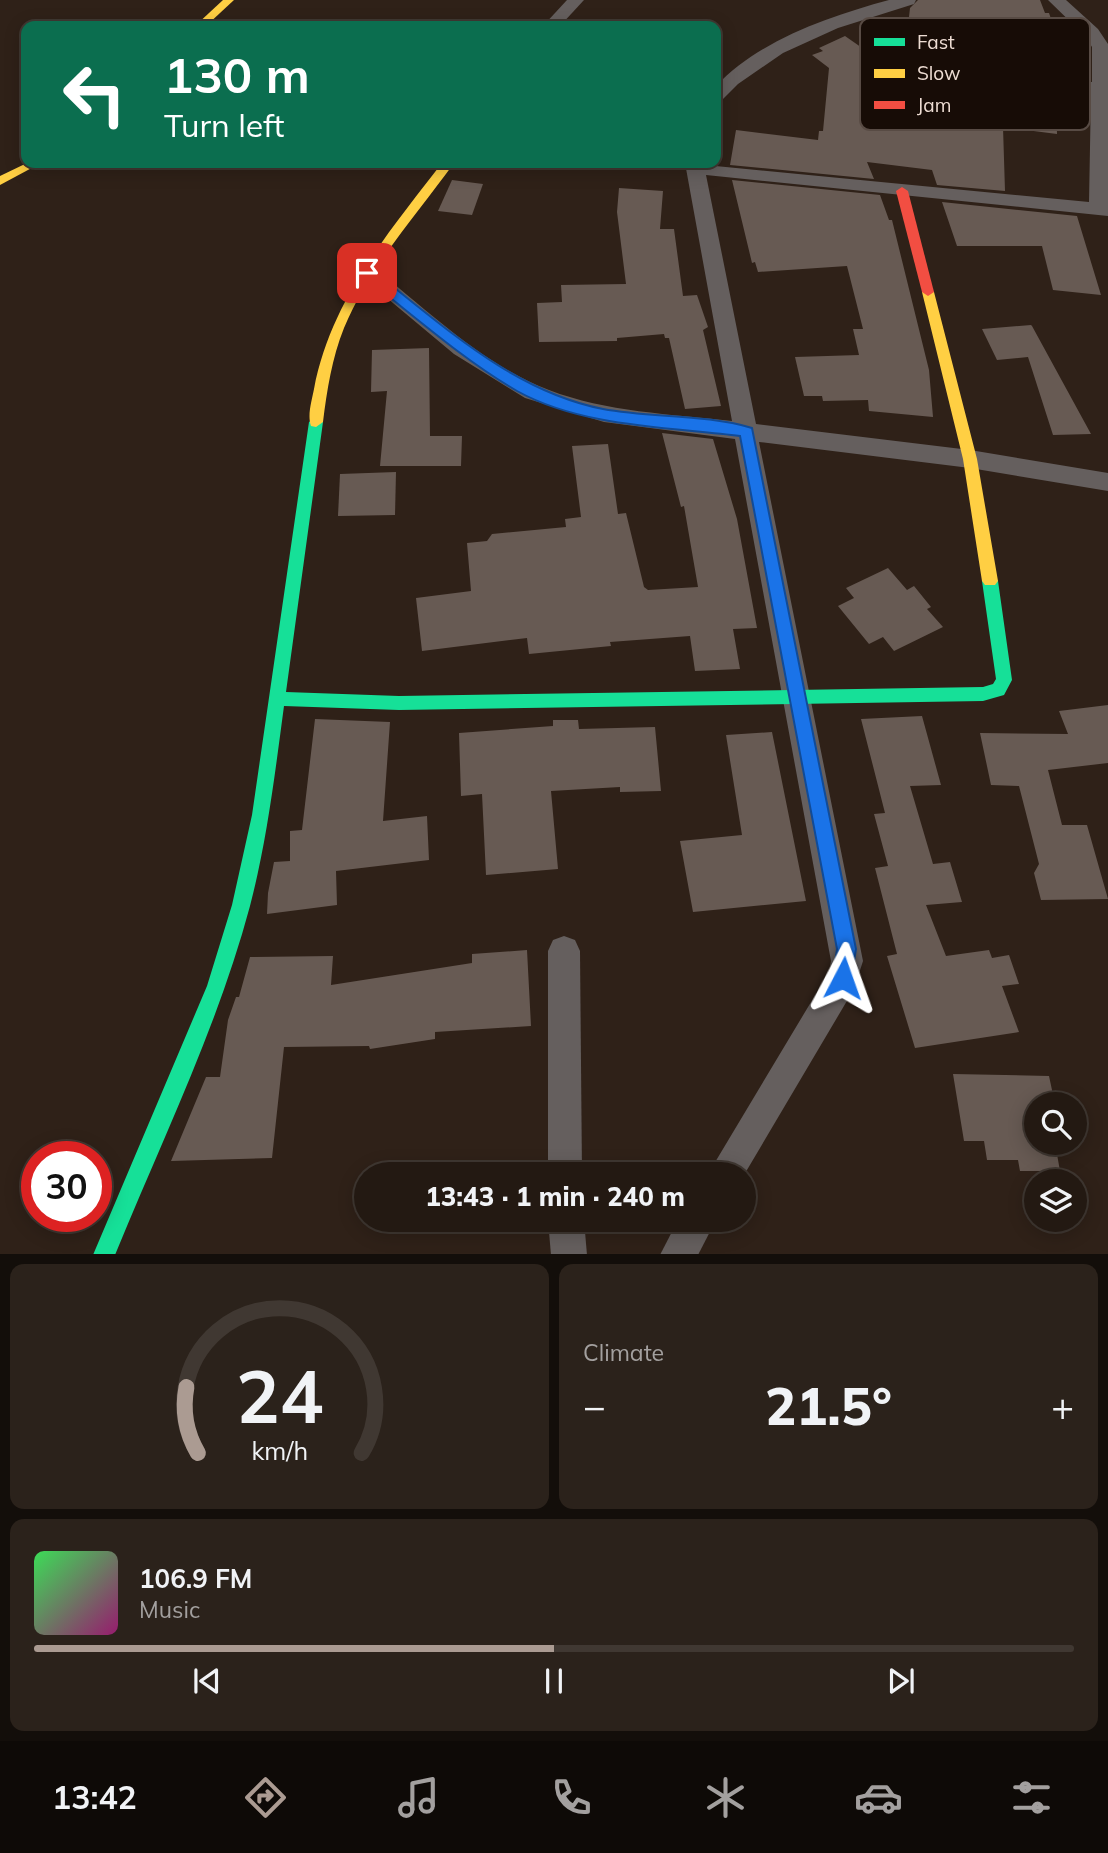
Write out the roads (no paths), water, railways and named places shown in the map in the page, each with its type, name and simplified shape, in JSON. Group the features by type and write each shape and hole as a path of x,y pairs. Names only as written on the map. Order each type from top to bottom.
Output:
{"street":[{"path":"206,21 229,0"},
{"path":"556,21 576,0"},
{"path":"721,92 769,55 811,34 908,0"},
{"path":"1056,0 1074,18"},
{"path":"718,168 902,191 1103,209 1098,41 1090,33"},
{"path":"1090,87 1100,88"},
{"path":"0,181 25,168"},
{"path":"104,1254 216,986 234,928 261,815 321,384 338,328 367,273 444,168"},
{"path":"695,168 847,961 843,978 732,1162"},
{"path":"278,699 399,703 983,694 998,690 1004,680 1002,655 970,458 902,191"},
{"path":"367,273 473,355 523,388 562,404 604,414 970,458 1108,482"},
{"path":"564,951 565,1162"},
{"path":"567,1232 569,1254"},
{"path":"679,1254 691,1232"}]}
